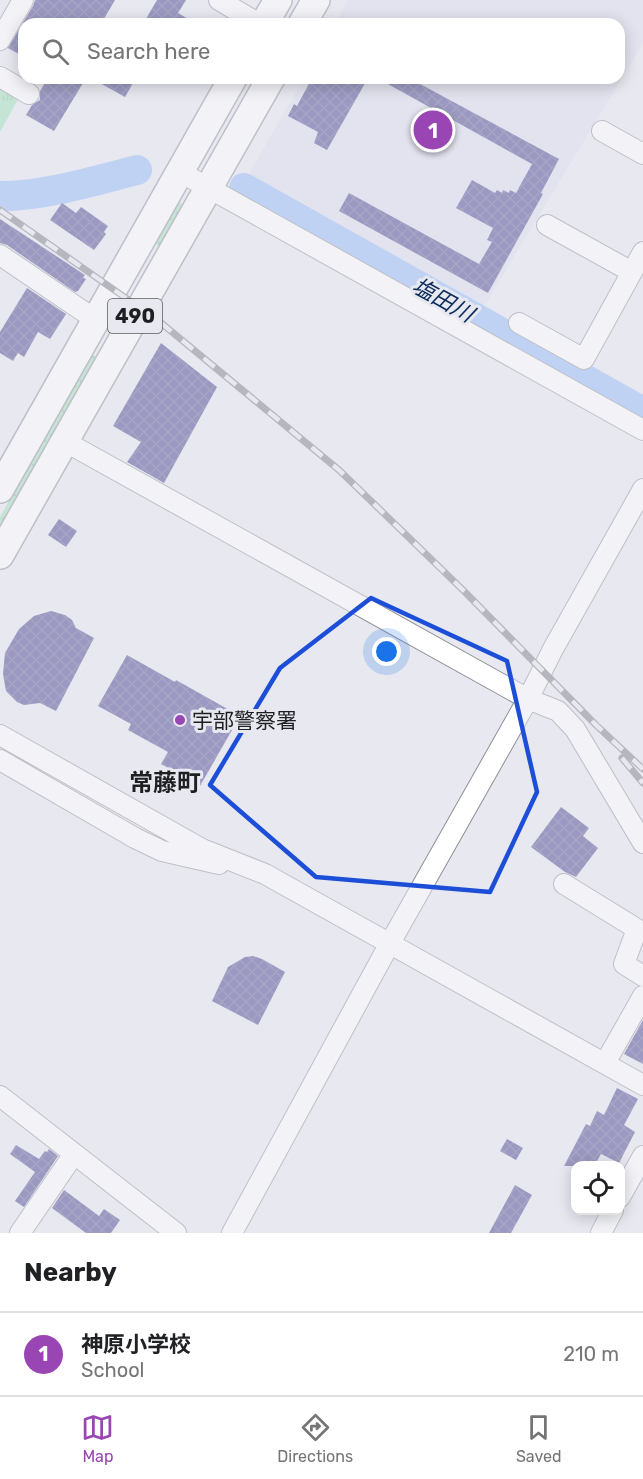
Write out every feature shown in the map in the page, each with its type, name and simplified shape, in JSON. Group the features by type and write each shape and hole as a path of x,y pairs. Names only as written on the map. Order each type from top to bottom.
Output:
{"highway":[{"path":"268,18 278,0"},
{"path":"306,18 316,0"},
{"name":"490","path":"0,489 230,84"},
{"name":"490","path":"0,555 268,84"}],"street":[{"path":"0,40 23,0"},
{"path":"219,0 250,18"},
{"path":"0,77 29,94"},
{"path":"602,131 643,154"},
{"path":"180,172 643,430"},
{"path":"547,225 632,272"},
{"path":"519,323 584,359 643,252"},
{"path":"0,255 96,320"},
{"path":"64,441 528,699 558,711 574,729 643,843"},
{"path":"232,1233 390,943 643,489"},
{"path":"0,735 202,849 266,874 643,1085"},
{"path":"0,760 135,838 162,851 266,874"},
{"path":"564,884 637,929 624,964 643,976"},
{"path":"605,1063 643,996"},
{"path":"0,1096 176,1233"},
{"path":"21,1233 74,1154"},
{"path":"625,1190 643,1156"},
{"path":"600,1233 610,1215"}],"highlighted area":[{"path":"371,598 507,661 537,792 490,892 316,877 210,785 280,668"}],"shaded area":[{"path":"348,0 643,0 643,43 625,73 625,18 338,18"},
{"path":"301,84 618,84 480,313 245,181"}],"green space":[{"path":"0,82 21,94 0,132"},
{"path":"181,202 182,207 164,244 157,246 156,239 178,203"},
{"path":"91,354 98,358 0,532 0,517"}],"building":[{"path":"35,0 115,0 104,18 26,18"},
{"path":"157,0 186,0 178,13 187,18 146,18"},
{"path":"18,31 18,54 8,48"},
{"path":"44,84 82,84 54,131 26,115 32,105 40,100 40,91"},
{"path":"102,84 133,84 125,97"},
{"path":"309,84 365,84 327,150 314,143 318,132 288,116 294,104 297,106"},
{"path":"388,84 420,84 559,159 541,193 543,194 488,293 339,211 349,193 479,264 492,242 487,240 493,228 456,208 472,180 495,193 497,190 502,193 503,190 509,193 510,190 516,193 532,164"},
{"path":"62,203 76,213 81,207 108,226 104,232 106,234 94,250 50,220"},
{"path":"0,219 85,275 83,278 86,279 78,291 75,292 7,245 0,243"},
{"path":"27,288 66,314 50,339 38,332 24,357 18,353 13,361 0,353 0,332"},
{"path":"161,343 217,387 164,483 127,462 141,442 113,426"},
{"path":"59,519 77,531 66,547 48,535"},
{"path":"51,611 65,615 72,620 76,628 94,638 56,711 40,703 24,705 17,702 6,691 3,674 5,653 19,629 34,616"},
{"name":"宇部警察署","path":"127,655 240,716 200,786 161,764 168,752 128,730 131,724 98,706"},
{"path":"561,807 589,828 583,836 598,848 576,877 565,872 531,847"},
{"path":"253,956 285,972 258,1025 212,1001 228,967 245,957"},
{"path":"643,1020 643,1064 624,1054"},
{"path":"617,1088 638,1099 624,1125 635,1132 620,1161 601,1154 597,1161 571,1161 571,1166 564,1166 586,1124 590,1126 597,1111 604,1115"},
{"path":"507,1139 523,1148 516,1160 500,1151"},
{"path":"16,1145 39,1159 49,1149 58,1156 24,1207 15,1201 35,1172 10,1154"},
{"path":"515,1185 532,1195 511,1233 489,1233"},
{"path":"64,1190 99,1216 104,1209 120,1220 111,1233 86,1233 52,1208"}],"waterway":[{"name":"塩田川","path":"0,196 51,191 137,170"},
{"name":"塩田川","path":"244,188 643,412"}],"railway":[{"path":"0,210 160,322 339,470 643,769"},
{"path":"622,758 643,783"}],"place":[{"name":"神原小学校","path":"433,130"},
{"name":"宇部警察署","path":"180,720"}],"district":[{"name":"常藤町","path":"165,783"}]}
